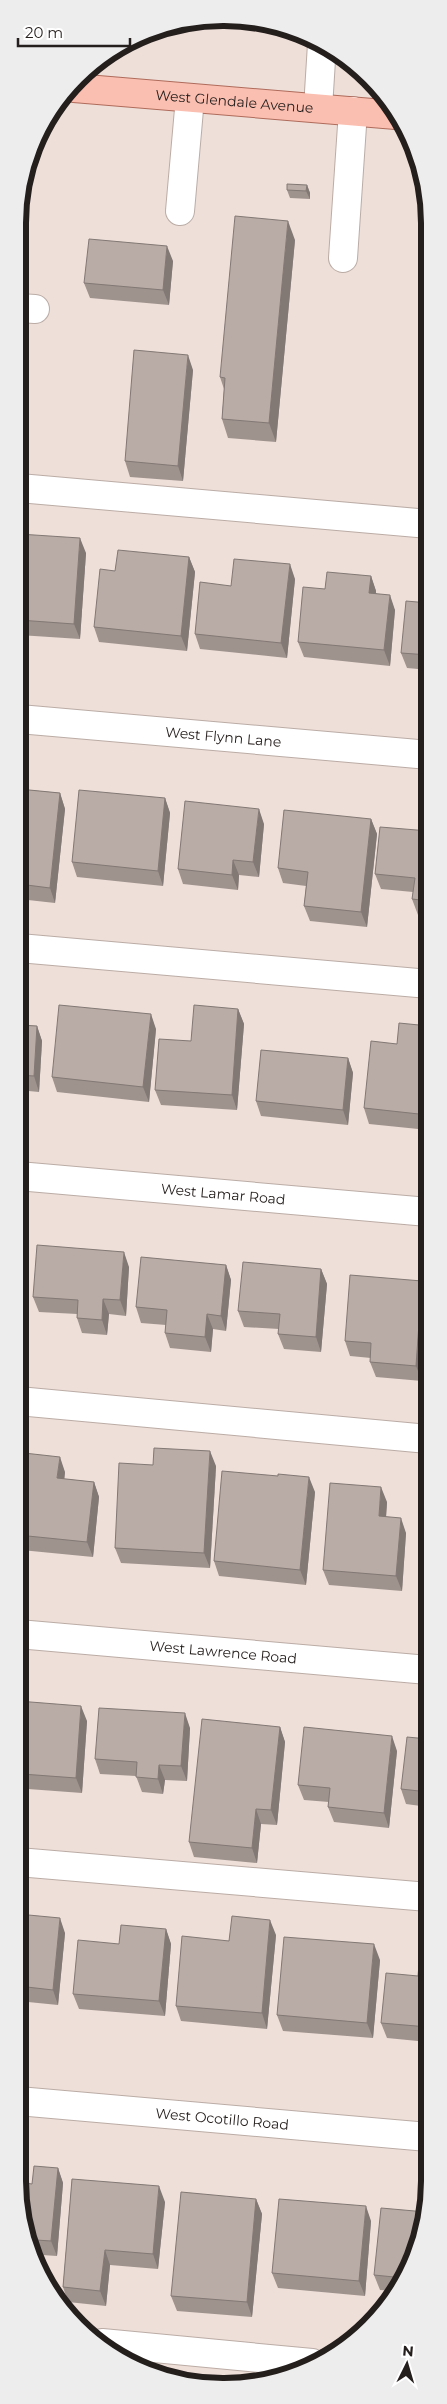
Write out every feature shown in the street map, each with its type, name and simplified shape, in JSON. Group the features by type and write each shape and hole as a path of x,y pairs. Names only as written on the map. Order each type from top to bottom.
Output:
{"main road":[{"name":"West Glendale Avenue","path":"80,88 388,114"}],"street":[{"path":"318,108 321,53"},
{"path":"180,211 190,98"},
{"path":"343,258 353,111"},
{"path":"26,489 421,523"},
{"name":"West Flynn Lane","path":"26,720 421,754"},
{"path":"26,949 421,983"},
{"name":"West Lamar Road","path":"26,1177 421,1211"},
{"path":"26,1402 421,1438"},
{"name":"West Lawrence Road","path":"26,1635 421,1669"},
{"path":"26,1863 421,1896"},
{"name":"West Ocotillo Road","path":"26,2102 421,2136"},
{"path":"111,2343 301,2362"}],"building":[{"path":"287,184 307,185 306,191 287,190"},
{"path":"235,216 288,221 269,423 222,419 225,378 220,377"},
{"path":"89,239 167,246 163,290 84,283"},
{"path":"134,350 188,355 178,466 125,461"},
{"path":"26,534 80,538 74,624 26,621"},
{"path":"118,550 189,557 181,636 94,627 100,569 115,571"},
{"path":"234,559 290,564 281,643 195,634 200,582 231,586"},
{"path":"327,572 371,576 369,593 390,595 384,650 298,642 303,587 325,589"},
{"path":"406,601 421,602 421,654 401,653"},
{"path":"26,790 60,793 50,888 26,885"},
{"path":"79,790 165,798 158,871 72,862"},
{"path":"185,801 259,809 253,862 233,860 232,875 178,869"},
{"path":"284,810 371,819 361,912 304,906 308,872 278,868"},
{"path":"380,827 421,830 421,900 412,899 415,878 375,874"},
{"path":"59,1005 151,1014 143,1087 52,1077"},
{"path":"194,1005 238,1009 232,1095 155,1090 159,1039 191,1041"},
{"path":"399,1023 421,1025 421,1114 364,1108 371,1041 397,1044"},
{"path":"26,1025 37,1026 34,1076 26,1076"},
{"path":"261,1050 348,1058 343,1110 256,1101"},
{"path":"37,1245 124,1252 120,1300 103,1299 102,1320 77,1318 78,1300 33,1297"},
{"path":"141,1257 226,1265 221,1316 207,1314 205,1337 165,1333 167,1310 136,1307"},
{"path":"243,1262 321,1269 316,1337 278,1334 280,1314 238,1311"},
{"path":"350,1275 421,1281 416,1366 370,1362 371,1343 345,1341"},
{"path":"154,1448 210,1451 204,1553 115,1548 119,1463 153,1465"},
{"path":"26,1453 60,1457 57,1478 94,1482 87,1542 26,1536"},
{"path":"222,1471 309,1477 300,1570 214,1561"},
{"path":"330,1483 381,1487 379,1516 401,1518 396,1576 323,1570"},
{"path":"26,1702 81,1706 76,1778 26,1774"},
{"path":"99,1708 185,1713 181,1766 159,1765 158,1779 136,1777 137,1762 95,1759"},
{"path":"202,1719 280,1727 271,1810 256,1809 252,1848 189,1842"},
{"path":"304,1727 392,1736 384,1813 328,1807 330,1788 298,1785"},
{"path":"407,1737 421,1738 421,1791 401,1789"},
{"path":"26,1915 60,1918 53,1990 26,1987"},
{"path":"232,1916 270,1920 262,2013 176,2006 182,1936 229,1941"},
{"path":"121,1925 166,1929 159,2001 73,1994 78,1940 119,1944"},
{"path":"284,1937 374,1944 367,2023 277,2015"},
{"path":"420,1953 421,2026 381,2023 386,1973 418,1976"},
{"path":"34,2166 58,2168 51,2241 36,2241 30,2219 26,2183 32,2184"},
{"path":"72,2179 159,2186 153,2254 105,2250 100,2291 63,2287"},
{"path":"181,2192 256,2199 247,2302 171,2296"},
{"path":"279,2199 366,2206 359,2281 272,2273"},
{"path":"381,2208 418,2211 406,2256 395,2277 374,2275"}]}
